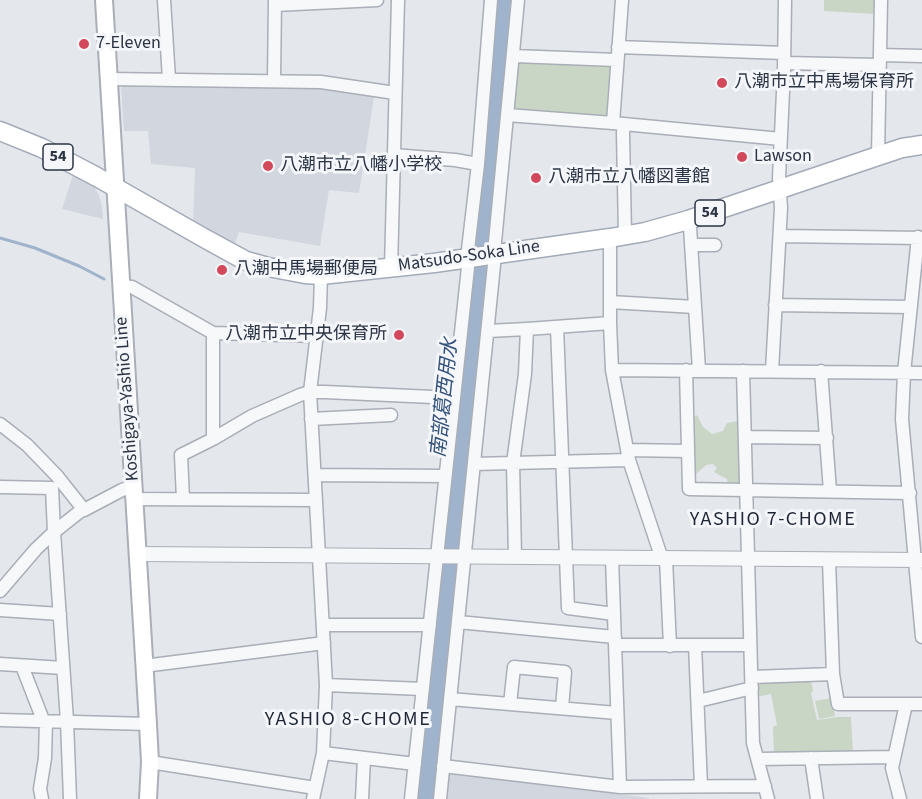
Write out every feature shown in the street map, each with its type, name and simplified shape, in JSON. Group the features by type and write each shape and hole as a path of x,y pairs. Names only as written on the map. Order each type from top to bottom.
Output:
{"main road":[{"name":"Koshigaya-Yashio Line","path":"104,0 148,724 150,762 148,799"},
{"name":"Matsudo-Soka Line","path":"0,130 114,187 246,261 268,267 321,275 469,258 645,232 688,220 902,148 922,145"}],"street":[{"path":"164,0 169,79"},
{"path":"274,81 275,3 377,0"},
{"path":"391,268 398,0"},
{"path":"411,799 469,258 491,0"},
{"path":"440,799 488,331 493,254 518,0"},
{"path":"621,0 617,54 619,124 623,133 617,237 610,302 612,370 628,455 664,559 670,646"},
{"path":"772,371 781,208 778,178 785,0"},
{"path":"878,156 881,0"},
{"path":"514,56 617,54 879,60 922,56"},
{"path":"108,79 321,82 395,93"},
{"path":"507,115 781,139"},
{"path":"394,155 478,164"},
{"path":"688,220 692,245 699,370"},
{"path":"780,236 920,238 904,373 902,419 919,560 922,637"},
{"path":"692,245 716,245"},
{"path":"150,762 314,794 323,753 326,685 310,392 321,308 321,275"},
{"path":"121,286 132,287 213,333 316,336"},
{"path":"610,302 695,307"},
{"path":"775,305 911,307"},
{"path":"488,331 610,322"},
{"path":"557,327 568,608 614,614"},
{"path":"515,557 513,463 525,374 527,329"},
{"path":"213,333 213,439"},
{"path":"612,370 922,373"},
{"path":"686,370 689,489 910,493"},
{"path":"743,371 753,743 768,799"},
{"path":"821,371 830,491"},
{"path":"183,499 181,455 252,416 300,395 310,392 454,398"},
{"path":"311,419 391,415"},
{"path":"0,424 27,445 57,476 83,509"},
{"path":"746,437 827,438"},
{"path":"474,464 562,462 688,452"},
{"path":"315,475 445,476"},
{"path":"0,488 52,488 70,799"},
{"path":"0,591 36,549 54,532 83,509 122,490 183,499 316,500"},
{"path":"138,555 919,560"},
{"path":"612,558 620,787"},
{"path":"830,560 833,674 838,704 922,704"},
{"path":"0,610 60,614"},
{"path":"458,622 670,646 750,645"},
{"path":"323,625 430,625"},
{"path":"144,666 324,643"},
{"path":"695,645 701,786"},
{"path":"0,664 63,668"},
{"path":"22,666 44,721 45,758 40,789 42,799"},
{"path":"510,704 514,667 565,672 562,708"},
{"path":"698,701 752,683 833,674"},
{"path":"326,685 423,689"},
{"path":"450,699 617,713"},
{"path":"900,799 892,768 906,704"},
{"path":"0,720 148,724"},
{"path":"323,753 415,764"},
{"path":"758,759 894,756"},
{"path":"362,799 364,758"},
{"path":"811,758 817,799"},
{"path":"443,766 656,793 701,786 765,786"}],"shaded area":[{"name":"八潮市立八幡小学校","path":"121,86 317,87 374,97 359,193 329,190 320,246 239,232 234,246 193,224 195,168 151,164 148,131 124,131"},
{"path":"74,172 93,185 99,195 103,219 62,209"},
{"path":"449,772 649,798 649,799 447,799"}],"green space":[{"path":"824,0 876,0 876,14 824,11"},
{"path":"518,62 612,64 609,118 516,111 514,107"},
{"path":"697,415 703,427 712,434 723,431 727,423 738,421 739,484 728,484 727,479 714,472 717,468 713,464 706,465 696,474 693,469 692,421"},
{"path":"811,680 813,691 811,693 817,720 851,717 853,753 774,755 773,727 777,725 771,694 756,697 756,681"},
{"path":"832,698 835,716 819,719 815,701"}],"waterway":[{"name":"南部葛西用水","path":"426,799 498,90 504,0"},
{"path":"0,238 35,248 104,279"}],"place":[{"name":"7-Eleven","path":"84,44"},
{"name":"八潮市立中馬場保育所","path":"722,83"},
{"name":"Lawson","path":"742,157"},
{"name":"八潮市立八幡小学校","path":"268,166"},
{"name":"八潮市立八幡図書館","path":"536,178"},
{"name":"八潮中馬場郵便局","path":"222,270"},
{"name":"八潮市立中央保育所","path":"399,335"}],"district":[{"name":"YASHIO 7-CHOME","path":"773,521"},
{"name":"YASHIO 8-CHOME","path":"348,721"}]}
